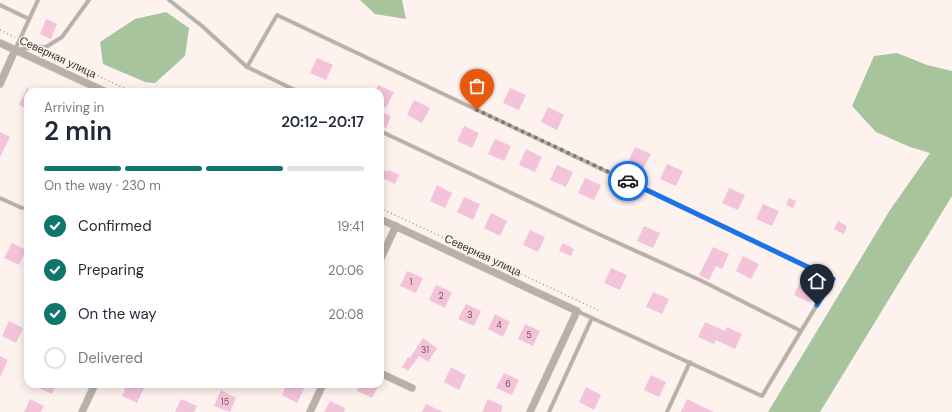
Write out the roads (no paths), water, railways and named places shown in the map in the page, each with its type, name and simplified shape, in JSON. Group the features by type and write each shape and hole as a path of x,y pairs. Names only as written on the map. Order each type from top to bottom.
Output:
{"street":[{"name":"Северная улица","path":"0,43 97,88"},
{"path":"0,84 15,50"},
{"name":"Северная улица","path":"384,221 577,310"},
{"path":"384,252 396,226"},
{"path":"530,412 577,310"},
{"path":"384,375 412,388"},
{"path":"82,412 93,388"},
{"path":"310,412 321,388"}],"lane":[{"path":"15,50 38,0"},
{"path":"15,50 46,47 62,37 89,0"},
{"path":"170,0 202,26 247,67 291,88"},
{"path":"0,5 29,20"},
{"path":"247,67 277,15 833,279 762,396 577,310"},
{"path":"384,133 702,281 801,331"},
{"path":"0,198 22,208"},
{"path":"549,412 592,318"},
{"path":"667,412 690,362"}]}
